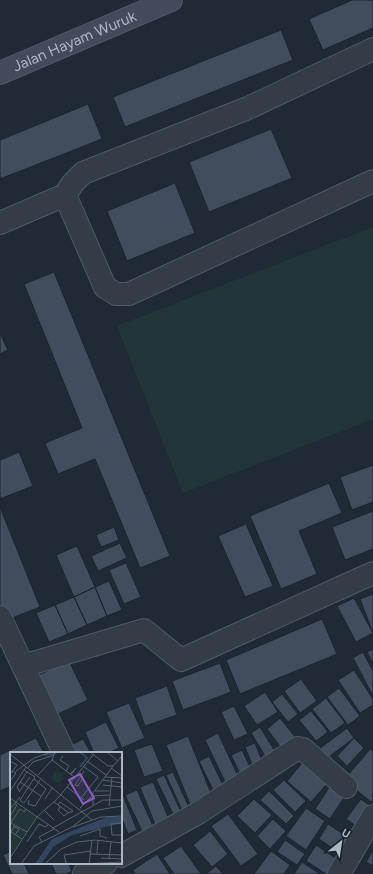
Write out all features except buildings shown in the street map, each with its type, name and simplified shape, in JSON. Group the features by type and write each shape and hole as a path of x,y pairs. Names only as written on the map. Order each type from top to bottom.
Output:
{"street":[{"name":"Jalan Hayam Wuruk","path":"0,74 171,0"},
{"path":"0,223 65,195 73,183 83,173 248,108 373,49"},
{"path":"65,195 105,287 116,294 128,294 373,181"},
{"path":"23,666 144,630 181,660 373,572"},
{"path":"0,617 64,752"},
{"path":"122,855 198,813 298,748 303,749 346,787"},
{"path":"339,874 373,816"},
{"path":"84,874 104,864"}],"green space":[{"path":"373,227 373,419 183,493 117,326"}]}
